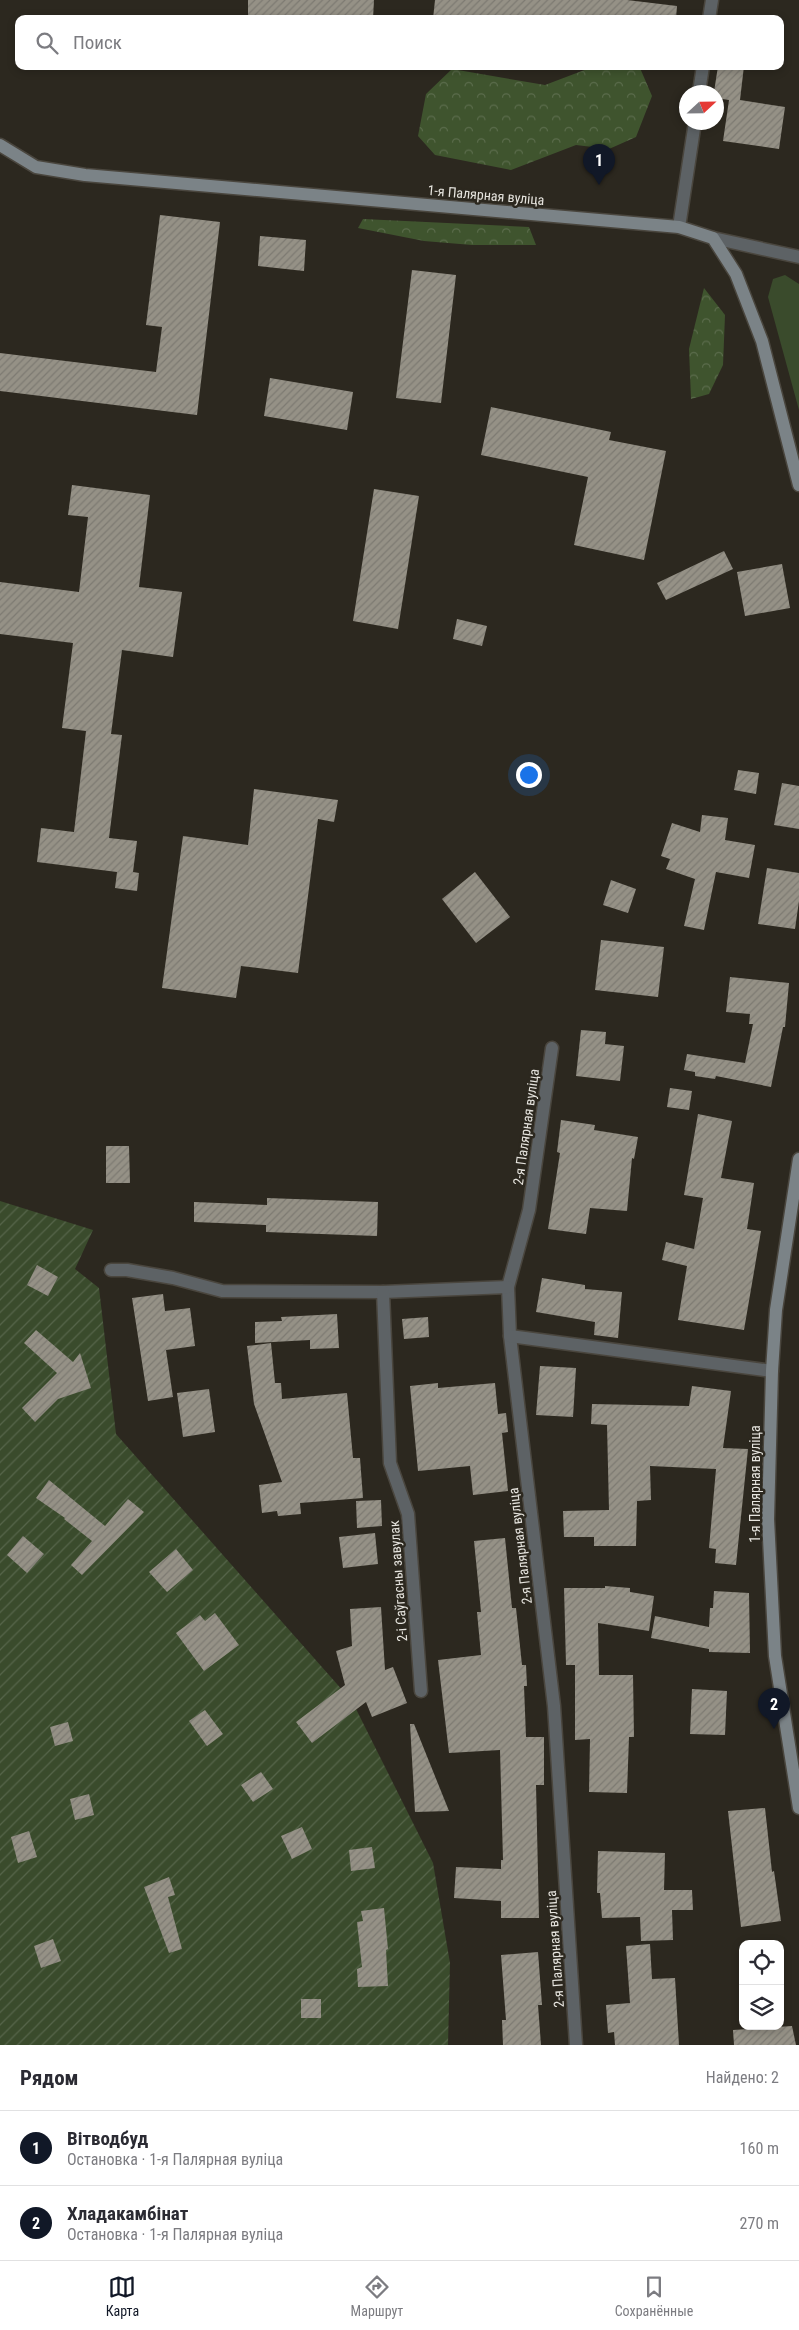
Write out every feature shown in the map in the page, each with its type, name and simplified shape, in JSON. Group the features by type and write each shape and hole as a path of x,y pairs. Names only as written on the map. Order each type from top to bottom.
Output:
{"street":[{"path":"710,15 712,0"},
{"path":"700,85 702,70"},
{"path":"679,227 694,130"},
{"name":"1-я Палярная вуліца","path":"0,145 36,167 85,175 679,227 713,238"},
{"path":"713,238 799,257"},
{"path":"713,238 736,274 762,341 799,485"},
{"name":"2-я Палярная вуліца","path":"552,1048 529,1210 508,1287 510,1336 554,1706 576,2045"},
{"name":"1-я Палярная вуліца","path":"799,1159 776,1310 772,1371 768,1519 775,1656 799,1808"},
{"path":"111,1270 127,1270 173,1278 222,1291 383,1292 508,1287"},
{"name":"2-і Саўгасны завулак","path":"383,1292 390,1463 408,1514 421,1691"},
{"path":"510,1336 772,1371"}],"green space":[{"path":"451,70 545,85 584,70 641,70 652,96 636,137 609,149 576,145 511,170 435,155 418,136 426,94"},
{"path":"363,219 529,227 536,245 472,245 424,241 358,228"},
{"path":"785,275 799,284 799,410 768,297 773,279"},
{"path":"704,288 725,315 723,365 709,394 691,399 689,349"},
{"path":"0,1201 93,1230 75,1269 99,1288 116,1434 352,1701 433,1863 450,1963 448,2045 0,2045"}],"building":[{"path":"248,0 374,0 373,15 248,15"},
{"path":"435,0 627,0 677,6 676,15 433,15"},
{"path":"717,70 744,70 740,100 785,107 779,149 723,141 729,100 724,99 724,85 715,85"},
{"path":"160,215 220,222 197,415 0,391 0,353 156,372 162,327 146,325"},
{"path":"260,236 306,240 304,271 258,266"},
{"path":"412,270 456,275 441,403 396,398"},
{"path":"270,378 353,392 347,430 264,416"},
{"path":"491,407 611,432 609,440 666,451 644,560 574,545 588,477 481,455"},
{"path":"72,485 150,495 139,587 182,592 173,657 122,650 111,734 122,735 109,838 137,841 133,872 139,873 137,891 115,888 117,872 37,862 41,828 74,832 86,731 62,728 73,643 0,634 0,582 79,592 88,517 68,515"},
{"path":"374,489 419,496 398,629 353,621"},
{"path":"724,551 733,569 666,600 657,583"},
{"path":"782,564 790,608 745,616 737,572"},
{"path":"457,619 487,626 482,646 453,639"},
{"path":"738,770 759,773 756,794 734,790"},
{"path":"782,783 799,786 799,829 774,825"},
{"path":"254,789 338,800 334,822 318,819 298,973 241,966 236,998 162,988 183,836 248,845"},
{"path":"702,815 728,818 725,840 755,845 749,878 716,872 704,930 684,926 695,879 666,869 670,859 661,856 672,823 700,832"},
{"path":"767,868 799,873 799,901 795,929 758,924"},
{"path":"475,872 510,917 476,943 442,899"},
{"path":"611,880 636,889 628,913 603,905"},
{"path":"601,940 664,947 658,997 595,990"},
{"path":"730,977 789,983 785,1027 783,1027 771,1087 716,1076 715,1079 695,1076 695,1072 684,1070 687,1054 745,1063 753,1024 749,1024 750,1014 726,1012"},
{"path":"581,1030 606,1032 605,1044 624,1046 620,1081 576,1076"},
{"path":"670,1088 692,1091 689,1110 667,1107"},
{"path":"698,1114 732,1121 721,1178 754,1183 747,1229 761,1231 744,1330 678,1320 687,1266 662,1260 666,1242 694,1249 703,1198 684,1195"},
{"path":"561,1120 595,1125 594,1130 638,1137 634,1159 632,1158 627,1211 590,1208 586,1234 548,1229 560,1153 557,1152"},
{"path":"106,1146 129,1146 130,1183 106,1183"},
{"path":"267,1198 378,1202 377,1236 266,1232 266,1225 194,1222 194,1202 267,1205"},
{"path":"37,1265 58,1277 48,1296 27,1285"},
{"path":"542,1278 585,1285 585,1289 622,1292 618,1338 594,1335 595,1322 536,1312"},
{"path":"163,1294 165,1311 190,1308 195,1346 166,1350 173,1397 148,1401 132,1298"},
{"path":"337,1314 339,1348 310,1349 310,1340 255,1343 255,1322 282,1321 281,1317"},
{"path":"428,1317 429,1337 404,1339 402,1319"},
{"path":"36,1330 73,1362 80,1353 91,1388 58,1399 35,1422 22,1408 57,1373 24,1343"},
{"path":"271,1343 275,1383 281,1383 282,1399 347,1393 353,1458 360,1458 363,1498 300,1503 301,1514 278,1516 277,1511 262,1513 259,1485 282,1482 254,1404 247,1346"},
{"path":"540,1366 576,1368 573,1417 536,1415"},
{"path":"438,1383 438,1388 495,1383 498,1414 506,1413 508,1432 502,1433 508,1491 473,1495 470,1466 418,1471 410,1386"},
{"path":"692,1386 731,1391 723,1448 748,1449 736,1565 715,1563 716,1549 709,1548 716,1469 650,1466 651,1500 637,1501 636,1546 594,1546 594,1537 564,1537 563,1511 609,1510 607,1425 591,1424 592,1404 689,1406"},
{"path":"209,1389 215,1432 183,1437 177,1393"},
{"path":"49,1480 105,1526 128,1499 144,1512 82,1575 71,1565 92,1541 65,1518 36,1498"},
{"path":"381,1500 382,1526 357,1528 356,1501"},
{"path":"375,1533 378,1564 343,1568 339,1537"},
{"path":"23,1536 44,1554 27,1573 7,1555"},
{"path":"505,1538 512,1608 516,1608 522,1665 526,1665 527,1686 524,1686 526,1737 544,1737 544,1785 536,1785 539,1918 501,1918 501,1901 454,1898 456,1867 501,1869 501,1860 503,1860 500,1750 449,1753 438,1660 481,1655 477,1612 481,1612 474,1541"},
{"path":"176,1549 193,1570 167,1592 149,1572"},
{"path":"605,1586 630,1588 630,1592 654,1596 649,1631 598,1623 599,1675 633,1675 634,1737 629,1737 627,1793 589,1792 590,1739 575,1740 575,1665 566,1665 564,1588 605,1588"},
{"path":"714,1591 749,1593 750,1653 709,1652 709,1649 651,1638 655,1616 709,1627 710,1608 713,1608"},
{"path":"381,1607 385,1670 393,1667 407,1703 372,1717 366,1702 312,1743 296,1722 345,1685 336,1651 352,1646 350,1609"},
{"path":"215,1613 239,1645 204,1671 176,1633 200,1615 205,1621"},
{"path":"692,1689 727,1691 725,1735 690,1734"},
{"path":"205,1710 223,1734 207,1746 189,1721"},
{"path":"68,1722 73,1741 55,1746 50,1727"},
{"path":"410,1724 414,1724 449,1811 415,1812"},
{"path":"261,1772 273,1789 253,1802 241,1785"},
{"path":"89,1794 94,1815 75,1820 70,1799"},
{"path":"765,1808 772,1872 774,1871 781,1921 741,1927 728,1811"},
{"path":"302,1827 312,1849 292,1859 281,1836"},
{"path":"29,1831 37,1857 18,1863 11,1837"},
{"path":"372,1847 375,1868 351,1871 349,1850"},
{"path":"598,1851 665,1853 664,1890 692,1890 693,1910 672,1910 673,1940 641,1941 640,1917 602,1918 600,1893 597,1893"},
{"path":"169,1877 175,1895 168,1897 182,1949 169,1953 144,1887"},
{"path":"384,1908 388,1949 386,1950 388,1986 358,1987 357,1969 362,1967 357,1922 363,1921 361,1911"},
{"path":"53,1939 61,1961 41,1968 34,1946"},
{"path":"650,1944 652,1979 675,1978 679,2045 615,2045 614,2032 608,2033 606,2005 630,2003 626,1946"},
{"path":"538,1952 542,2005 538,2005 541,2045 503,2045 502,2020 506,2020 501,1955"},
{"path":"301,1999 321,1999 321,2018 301,2018"},
{"path":"792,2026 796,2045 734,2045 733,2030 784,2030 784,2027"}],"place":[{"name":"Вітводбуд","path":"599,185"},
{"name":"Хладакамбінат","path":"774,1729"}]}
